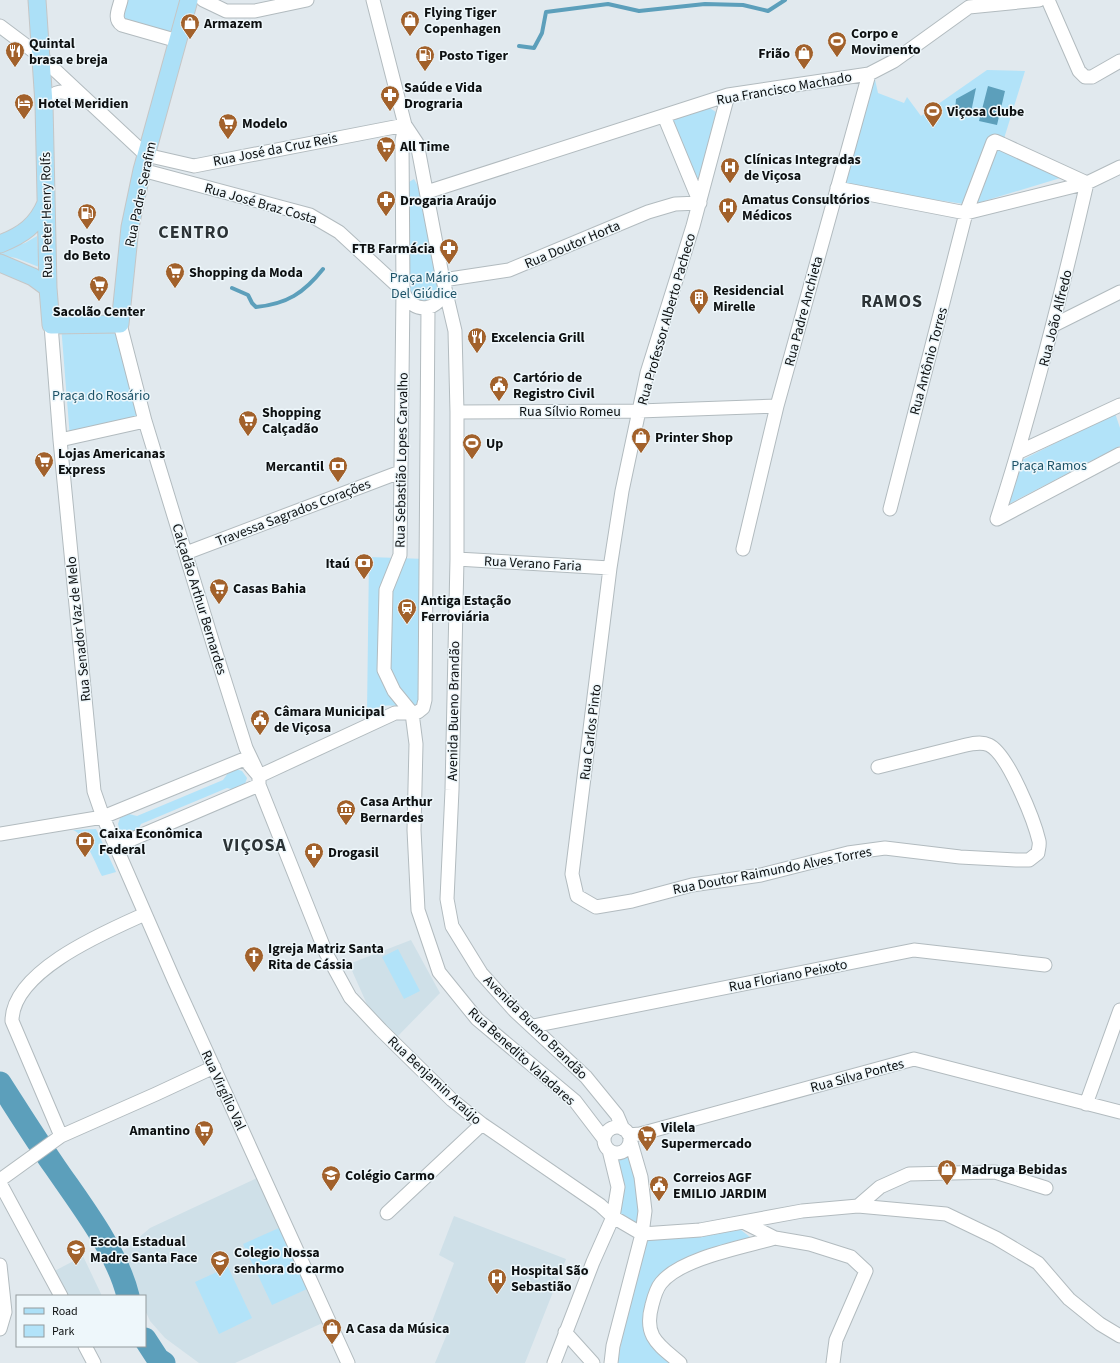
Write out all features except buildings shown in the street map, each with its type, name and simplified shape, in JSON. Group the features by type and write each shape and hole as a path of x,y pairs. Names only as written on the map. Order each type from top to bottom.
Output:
{"main road":[{"name":"Rua Peter Henry Rolfs","path":"37,0 44,104 48,288 51,325"},
{"name":"Rua Padre Serafim","path":"120,324 130,227 144,162 188,0"},
{"path":"0,244 33,225 40,216 46,202"},
{"path":"0,263 34,276 48,288"},
{"path":"51,325 120,324"}],"street":[{"path":"121,0 116,18 122,25 178,41"},
{"path":"203,0 226,11 255,11 307,0"},
{"name":"Avenida Bueno Brandão","path":"373,0 405,125 418,143 444,283 455,331 458,412 457,559 452,790 447,899 452,926 481,973 516,1011 586,1077 617,1115 627,1134 641,1177 645,1211 642,1234 613,1346 611,1363"},
{"name":"Rua Francisco Machado","path":"426,187 664,116 728,95 869,74 894,61 969,3 1038,0"},
{"path":"1048,0 1079,71 1085,77 1092,77 1120,61"},
{"path":"0,26 40,56 86,100 144,162"},
{"name":"Rua Padre Anchieta","path":"743,549 778,406 869,74"},
{"path":"44,104 51,95 60,92 86,100"},
{"name":"Rua Professor Alberto Pacheco","path":"610,568 622,491 647,372 700,203 728,95"},
{"path":"664,116 700,203"},
{"name":"Rua José da Cruz Reis","path":"144,162 194,166 405,125"},
{"name":"Rua Sebastião Lopes Carvalho","path":"405,125 402,141 403,291 400,555 386,590 384,670 394,691 412,713"},
{"name":"Rua Antônio Torres","path":"890,509 966,213 994,141 1087,184"},
{"name":"Rua José Braz Costa","path":"144,162 315,218 339,232 403,291 410,303 422,308 428,308"},
{"path":"837,188 966,213 1087,184 1120,167"},
{"path":"403,181 411,173 416,173 426,187"},
{"name":"Rua João Alfredo","path":"1087,184 1054,325 1019,452 997,519 1120,454"},
{"name":"Rua Doutor Horta","path":"444,283 509,270 648,212 675,204 700,203"},
{"path":"116,846 259,780 396,713 418,712 422,708 425,700 428,308 440,300 444,283"},
{"path":"1054,325 1120,292"},
{"name":"Calçadão Arthur Bernardes","path":"120,324 145,421 246,748 305,902"},
{"name":"Rua Senador Vaz de Melo","path":"51,325 60,440 94,791 103,816"},
{"path":"1019,452 1120,405"},
{"name":"Rua Sílvio Romeu","path":"458,412 639,411 778,406"},
{"path":"60,440 145,421"},
{"name":"Travessa Sagrados Corações","path":"186,553 400,472"},
{"name":"Rua Verano Faria","path":"457,559 610,568"},
{"name":"Rua Carlos Pinto","path":"577,896 572,874 610,568"},
{"name":"Rua Benedito Valadares","path":"412,713 416,744 414,830 418,910 439,972 477,1019 575,1101 607,1145 618,1187 613,1217 565,1332 554,1363"},
{"name":"Rua Doutor Raimundo Alves Torres","path":"577,896 596,907 632,901 692,885 761,875 848,853 885,848 960,857 1029,860 1038,853 1040,843 1012,773 999,753 988,744 975,743 878,768"},
{"path":"0,834 103,816 242,760 247,762 259,780"},
{"name":"Rua Virgílio Val","path":"103,816 145,914 348,1363"},
{"name":"Rua Benjamin Araújo","path":"305,902 326,953 350,997 452,1100 482,1124 600,1205 613,1217 642,1234"},
{"path":"61,1136 12,1021 12,1012 22,992 40,973 57,960 88,942 145,914"},
{"name":"Rua Floriano Peixoto","path":"533,1026 914,950 1045,965"},
{"path":"1086,1104 1120,1010"},
{"name":"Rua Silva Pontes","path":"627,1134 640,1134 914,1059 1120,1112"},
{"path":"60,1295 0,1182 31,1157 61,1136 214,1067"},
{"path":"387,1213 482,1124"},
{"path":"614,1128 627,1134 629,1144 624,1151 616,1153 607,1145 610,1129 614,1128"},
{"path":"858,1206 880,1187 909,1174 996,1172 1046,1188"},
{"path":"642,1234 700,1230 802,1211 858,1206 946,1214 996,1238 1038,1263 1069,1299 1100,1324 1120,1336"},
{"path":"744,1222 775,1238 810,1244 851,1257 866,1271 836,1340 833,1363"},
{"path":"680,1363 657,1345 650,1330 650,1313 654,1296 662,1282 685,1265 717,1253 775,1238"},
{"path":"0,1265 5,1312 0,1329"},
{"path":"565,1332 593,1363"},
{"path":"86,1347 94,1363"}],"shaded area":[{"path":"988,86 1005,91 997,125 979,121"},
{"path":"976,88 970,117 955,112 956,99"},
{"path":"411,940 440,993 396,1038 370,1011 349,964"},
{"name":"Colegio Nossa senhora do carmo","path":"259,1177 329,1320 235,1363 199,1363 165,1338 150,1321 146,1312 146,1295 139,1295 128,1269 123,1251 150,1228"},
{"name":"Hospital São Sebastião","path":"454,1216 566,1259 525,1363 435,1363 447,1334 430,1327 454,1263 439,1255"},
{"name":"Escola Estadual Madre Santa Face","path":"83,1256 102,1295 54,1295 45,1276"}],"green space":[{"path":"124,0 182,0 173,34 119,18"},
{"name":"Viçosa Clube","path":"987,70 1025,71 1002,145 1067,176 971,205 842,186 874,75 878,93 904,103 907,97 921,116"},
{"path":"708,107 716,112 699,182 671,121"},
{"name":"Praça Mário Del Giúdice","path":"414,179 418,186 439,284 437,293 431,300 418,303 412,298 409,289 409,182"},
{"path":"37,236 39,267 16,258 0,255 0,250 25,243"},
{"name":"Praça do Rosário","path":"61,325 119,325 143,420 70,438"},
{"name":"Praça Ramos","path":"1115,413 1120,428 1120,446 1007,505 1022,460"},
{"path":"369,557 426,559 424,701 412,711 400,707 384,706 367,713"},
{"path":"236,769 242,771 247,778 245,784 236,790 227,788 141,824 137,832 128,836 120,831 118,824 120,818 129,814 137,816 223,780 228,773"},
{"path":"96,829 116,872 102,876 85,843 77,832 73,830"},
{"path":"398,949 420,991 404,999 382,957"},
{"path":"632,1157 639,1178 640,1230 619,1215 614,1160"},
{"path":"279,1228 307,1289 272,1305 243,1244"},
{"path":"741,1230 755,1241 660,1280 647,1330 674,1363 617,1363 644,1238"},
{"path":"228,1267 252,1318 219,1334 195,1282"}],"waterway":[{"path":"519,46 534,48 542,33 546,12 608,4 639,11 705,4 743,5 768,11 785,0"},
{"path":"232,288 248,295 256,307 277,303 302,291 323,269"},
{"path":"0,1083 107,1245 116,1262 128,1295"},
{"path":"146,1341 158,1359 164,1363"}],"place":[{"name":"Flying Tiger Copenhagen","path":"410,37"},
{"name":"Armazem","path":"190,40"},
{"name":"Corpo e Movimento","path":"837,58"},
{"name":"Quintal brasa e breja","path":"15,68"},
{"name":"Frião","path":"804,70"},
{"name":"Posto Tiger","path":"425,72"},
{"name":"Saúde e Vida Drograria","path":"390,112"},
{"name":"Hotel Meridien","path":"24,120"},
{"name":"Viçosa Clube","path":"933,128"},
{"name":"Modelo","path":"228,140"},
{"name":"All Time","path":"386,163"},
{"name":"Clínicas Integradas de Viçosa","path":"730,184"},
{"name":"Drogaria Araújo","path":"386,217"},
{"name":"Amatus Consultórios Médicos","path":"728,224"},
{"name":"Posto do Beto","path":"87,230"},
{"name":"FTB Farmácia","path":"449,265"},
{"name":"Shopping da Moda","path":"175,289"},
{"name":"Sacolão Center","path":"99,302"},
{"name":"Residencial Mirelle","path":"699,315"},
{"name":"Excelencia Grill","path":"477,354"},
{"name":"Cartório de Registro Civil","path":"499,402"},
{"name":"Shopping Calçadão","path":"248,437"},
{"name":"Printer Shop","path":"641,454"},
{"name":"Up","path":"472,460"},
{"name":"Lojas Americanas Express","path":"44,478"},
{"name":"Mercantil","path":"338,483"},
{"name":"Itaú","path":"364,580"},
{"name":"Casas Bahia","path":"219,605"},
{"name":"Antiga Estação Ferroviária","path":"407,625"},
{"name":"Câmara Municipal de Viçosa","path":"260,736"},
{"name":"Casa Arthur Bernardes","path":"346,826"},
{"name":"Caixa Econômica Federal","path":"85,858"},
{"name":"Drogasil","path":"314,869"},
{"name":"Igreja Matriz Santa Rita de Cássia","path":"254,973"},
{"name":"Amantino","path":"204,1147"},
{"name":"Vilela Supermercado","path":"647,1152"},
{"name":"Madruga Bebidas","path":"947,1186"},
{"name":"Colégio Carmo","path":"331,1192"},
{"name":"Correios AGF EMILIO JARDIM","path":"659,1202"},
{"name":"Escola Estadual Madre Santa Face","path":"76,1266"},
{"name":"Colegio Nossa senhora do carmo","path":"220,1277"},
{"name":"Hospital São Sebastião","path":"497,1295"},
{"name":"A Casa da Música","path":"332,1345"}],"district":[{"name":"CENTRO","path":"194,232"},
{"name":"RAMOS","path":"892,301"},
{"name":"VIÇOSA","path":"255,845"}]}
